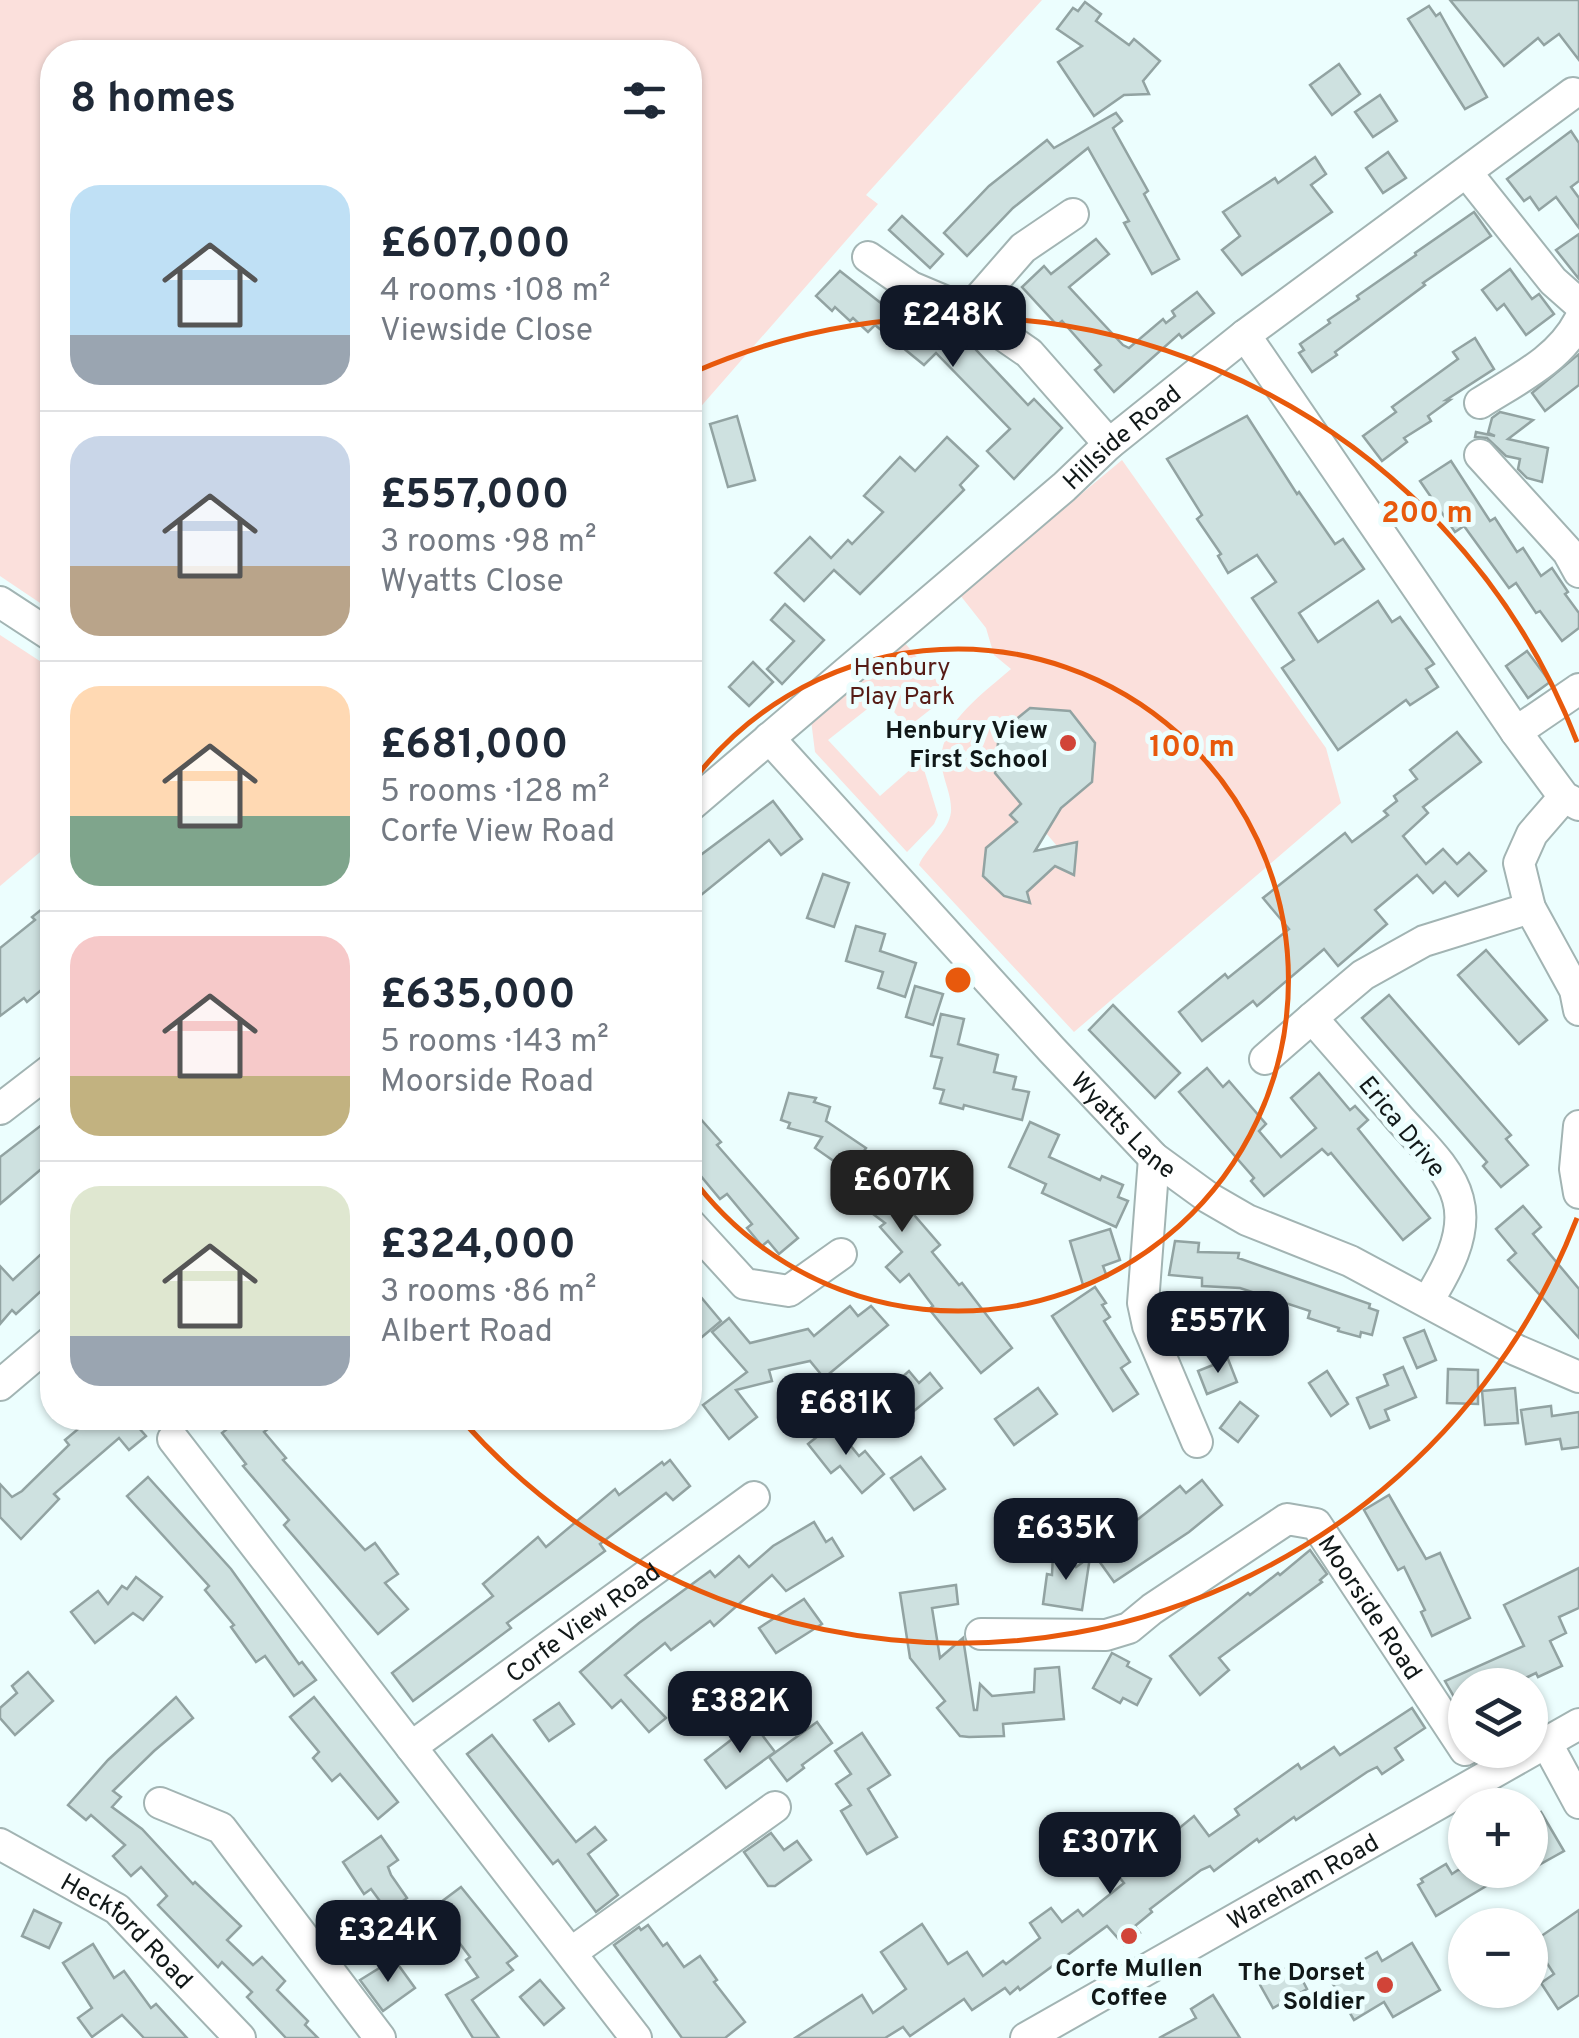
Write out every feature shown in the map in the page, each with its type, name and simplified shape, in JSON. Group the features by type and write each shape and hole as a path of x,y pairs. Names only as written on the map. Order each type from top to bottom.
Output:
{"street":[{"name":"Hillside Road","path":"702,796 1064,487 1109,444 1246,335 1573,93"},
{"path":"1467,173 1552,281 1579,304"},
{"path":"968,311 1023,248 1073,214"},
{"path":"868,257 910,287 968,311 1029,352 1109,444"},
{"path":"1480,403 1543,362 1566,342 1579,321"},
{"path":"1246,335 1516,732 1572,801 1532,834 1519,863 1530,908 1576,990 1579,1010"},
{"path":"1480,455 1568,552 1579,572"},
{"path":"0,602 40,628"},
{"path":"1516,732 1579,689"},
{"name":"Wyatts Lane","path":"769,738 1154,1158 1247,1220 1350,1261 1516,1350 1579,1377"},
{"path":"1266,1058 1363,975 1424,941 1530,908"},
{"name":"Erica Drive","path":"1312,1018 1436,1160 1458,1198 1460,1225 1454,1248 1428,1301"},
{"path":"0,1109 40,1078"},
{"path":"1579,1126 1575,1169 1579,1193"},
{"path":"1154,1158 1143,1304 1148,1326 1198,1442"},
{"path":"702,1237 745,1284 789,1291 841,1254"},
{"path":"0,1385 40,1352"},
{"path":"173,1439 636,2038"},
{"name":"Corfe View Road","path":"412,1746 754,1497"},
{"name":"Moorside Road","path":"981,1634 1106,1635 1130,1628 1287,1519 1316,1524 1448,1724"},
{"name":"Wareham Road","path":"1548,1741 1579,1724"},
{"path":"1548,1746 1579,1803"},
{"name":"Moorside Road","path":"1477,1768 1483,1777"},
{"name":"Wareham Road","path":"1026,2038 1499,1768"},
{"path":"160,1803 221,1828 380,2038"},
{"path":"572,1952 775,1807"},
{"name":"Heckford Road","path":"0,1844 118,1909 240,2038"}],"green space":[{"path":"0,0 1042,0 866,195 878,204 702,405 702,40 40,40 40,603 0,576"},
{"name":"Henbury View First School","path":"1122,460 1326,748 1341,803 1074,1032 919,865 951,812 942,767 946,738 975,700 1011,669 994,655 986,628 960,595","holes":["1030,708 1070,711 1095,743 1092,782 1061,808 1046,833 1057,846 1077,843 1073,874 1055,866 1027,892 1029,903 1004,896 983,876 986,848 1017,822 1011,815 1021,804 995,773 999,733"]},
{"path":"0,635 40,661 40,852 0,886"},
{"name":"Henbury Play Park","path":"904,642 949,695 908,727 881,698 828,740 880,796 921,760 938,815 907,852 815,752 811,720"}],"building":[{"path":"1450,0 1579,0 1579,60 1559,34 1544,45 1538,38 1504,66"},
{"path":"1085,2 1101,14 1096,21 1129,45 1134,39 1160,61 1143,81 1149,94 1124,95 1094,116 1058,62 1082,46 1057,29 1073,8 1078,11"},
{"path":"1429,6 1436,16 1440,13 1487,97 1465,109 1408,19"},
{"path":"1339,64 1360,94 1332,115 1310,85"},
{"path":"1380,95 1397,121 1373,137 1355,112"},
{"path":"1116,113 1122,121 1113,128 1179,259 1152,274 1124,223 1129,221 1088,148 1013,208 967,256 944,233 989,186 1047,140 1054,148"},
{"path":"1571,131 1579,143 1579,181 1571,187 1579,198 1579,228 1556,197 1539,210 1530,197 1524,201 1507,179"},
{"path":"1388,152 1406,178 1383,193 1366,168"},
{"path":"1315,157 1326,174 1311,185 1332,212 1242,275 1222,250 1240,236 1223,212 1275,178 1278,183"},
{"path":"1474,212 1491,236 1423,283 1312,372 1299,353 1304,350 1300,344 1359,299 1357,296"},
{"path":"902,216 943,254 930,268 889,230"},
{"path":"1579,234 1579,279 1556,250"},
{"path":"1096,239 1109,254 1069,287 1123,345 1129,348 1163,319 1166,323 1175,316 1172,311 1197,292 1214,313 1182,338 1179,334 1114,392 1095,370 1101,365 1062,321 1057,325 1022,287 1044,266 1051,274"},
{"path":"1510,269 1532,299 1539,294 1554,314 1526,335 1504,304 1497,310 1482,290"},
{"path":"840,271 891,311 898,303 914,319 922,317 952,345 962,335 1028,405 1034,399 1062,428 1014,479 987,451 1010,429 936,353 924,365 875,325 868,332 835,307 832,311 816,296"},
{"path":"1475,338 1494,369 1446,400 1450,400 1428,416 1431,421 1404,438 1407,442 1382,461 1363,436 1396,412 1392,407 1458,359 1453,352"},
{"path":"1579,354 1579,385 1545,411 1532,393"},
{"path":"1500,412 1533,420 1508,439 1548,448 1542,482 1527,478 1518,469 1520,459 1506,456 1487,438 1475,437 1476,432 1495,436 1488,433 1492,418"},
{"path":"737,416 755,480 728,487 710,424"},
{"path":"1247,416 1335,544 1343,539 1364,569 1299,613 1318,642 1378,601 1392,622 1400,617 1434,664 1426,669 1438,687 1410,705 1406,700 1338,750 1282,668 1294,660 1252,598 1276,582 1257,555 1228,573 1218,556 1221,554 1197,519 1202,515 1167,459"},
{"path":"947,437 978,466 960,485 964,490 860,594 834,570 804,601 775,573 810,537 831,558 848,540 852,544 883,512 864,496 900,457 915,471"},
{"path":"1451,461 1490,521 1495,518 1517,552 1523,548 1541,576 1552,568 1568,592 1565,594 1579,613 1579,628 1562,641 1516,583 1509,588 1464,526 1455,532 1420,481"},
{"path":"785,604 824,640 782,684 767,669 794,641 771,620"},
{"path":"1527,651 1550,682 1528,698 1506,666"},
{"path":"753,662 773,682 749,706 729,687"},
{"path":"1030,708 1070,711 1095,743 1092,782 1061,808 1035,851 1077,842 1074,875 1055,866 1027,892 1030,903 1004,896 983,876 986,848 1017,822 1010,815 1021,804 995,773 999,733"},
{"path":"1457,732 1481,762 1423,807 1428,813 1403,836 1426,864 1443,849 1457,864 1469,853 1486,871 1458,896 1445,882 1433,893 1417,875 1375,910 1387,924 1338,966 1324,949 1257,1006 1253,1001 1202,1041 1179,1012 1289,929 1263,898 1345,833 1352,842 1388,815 1384,811 1397,801 1394,796 1417,779 1410,770"},
{"path":"773,801 802,839 781,855 769,840 702,894 702,854"},
{"path":"823,874 849,883 834,927 807,918"},
{"path":"40,911 40,991 0,1016 0,948 35,920 32,917"},
{"path":"856,926 885,934 880,951 916,963 905,997 878,988 883,972 846,961"},
{"path":"1486,950 1547,1020 1519,1044 1458,975"},
{"path":"915,986 943,994 933,1025 906,1017"},
{"path":"1389,995 1511,1135 1506,1139 1528,1165 1501,1187 1483,1166 1487,1162 1362,1018"},
{"path":"1113,1005 1180,1073 1155,1098 1089,1030"},
{"path":"941,1014 964,1019 958,1044 998,1055 994,1072 1016,1077 1013,1089 1029,1092 1022,1120 940,1103 944,1090 934,1088 942,1058 931,1056"},
{"path":"1207,1068 1223,1087 1229,1081 1266,1124 1259,1131 1281,1157 1316,1128 1291,1098 1319,1073 1350,1110 1355,1106 1368,1120 1358,1129 1430,1218 1403,1240 1331,1153 1328,1155 1322,1149 1264,1196 1251,1181 1254,1178 1179,1092"},
{"path":"789,1093 816,1098 814,1102 830,1107 826,1121 866,1148 860,1157 901,1187 896,1194 940,1245 932,1252 959,1285 962,1283 1012,1348 981,1373 929,1309 933,1306 909,1274 900,1282 886,1267 902,1252 880,1227 885,1223 841,1190 849,1179 834,1169 838,1164 815,1148 822,1137 788,1128 790,1123 781,1120"},
{"path":"702,1121 721,1142 717,1145 798,1238 779,1254 768,1241 762,1246 747,1228 752,1224 727,1194 720,1199 702,1177"},
{"path":"1030,1122 1059,1135 1049,1157 1100,1180 1102,1176 1123,1185 1118,1197 1128,1201 1116,1227 1042,1193 1046,1184 1009,1167"},
{"path":"40,1126 40,1170 0,1204 0,1157"},
{"path":"1523,1206 1541,1227 1533,1234 1579,1289 1579,1338 1508,1260 1516,1253 1496,1229"},
{"path":"1110,1229 1120,1260 1103,1266 1107,1277 1083,1285 1070,1241"},
{"path":"1175,1241 1199,1243 1198,1252 1239,1253 1238,1258 1370,1304 1369,1308 1378,1311 1372,1335 1361,1332 1360,1337 1338,1331 1339,1328 1308,1318 1310,1311 1240,1288 1202,1286 1202,1278 1169,1275"},
{"path":"40,1255 40,1292 16,1314 12,1310 0,1324 0,1266 13,1280"},
{"path":"1095,1287 1110,1317 1104,1321 1130,1362 1121,1368 1138,1394 1113,1411 1052,1316"},
{"path":"702,1298 721,1321 702,1337"},
{"path":"850,1306 858,1316 871,1306 888,1325 824,1378 810,1361 769,1370 772,1381 736,1390 757,1417 729,1439 703,1405 747,1372 712,1332 729,1318 750,1343 808,1329 814,1336"},
{"path":"1424,1330 1436,1360 1417,1368 1404,1338"},
{"path":"1228,1359 1237,1382 1207,1394 1198,1371"},
{"path":"1403,1367 1416,1397 1385,1410 1389,1420 1370,1428 1357,1398 1388,1385 1384,1375"},
{"path":"1448,1369 1478,1370 1478,1404 1447,1403"},
{"path":"909,1371 919,1383 930,1373 942,1388 914,1411 893,1385"},
{"path":"1327,1371 1348,1404 1331,1416 1309,1383"},
{"path":"1038,1388 1057,1414 1014,1445 995,1419"},
{"path":"1515,1388 1518,1423 1485,1425 1482,1391"},
{"path":"1240,1402 1258,1416 1238,1442 1220,1428"},
{"path":"1551,1406 1552,1416 1579,1412 1579,1447 1562,1449 1560,1439 1526,1444 1521,1410"},
{"path":"833,1424 859,1456 865,1451 884,1474 862,1493 840,1466 831,1473 808,1444"},
{"path":"77,1430 141,1430 146,1436 129,1450 119,1438 54,1494 59,1499 21,1539 0,1517 0,1484 12,1497 22,1491 69,1445 65,1440"},
{"path":"267,1430 264,1432 286,1458 283,1460 365,1550 375,1543 398,1574 385,1583 408,1609 378,1634 284,1525 289,1520 243,1466 246,1464 222,1433"},
{"path":"921,1457 945,1489 914,1510 891,1478"},
{"path":"670,1460 690,1486 673,1500 666,1493 600,1544 605,1551 507,1623 511,1628 413,1701 392,1673 493,1596 483,1584 538,1537 546,1547 615,1489 619,1495"},
{"path":"148,1477 231,1569 299,1664 302,1662 316,1680 294,1696 265,1656 256,1662 231,1627 234,1625 205,1590 209,1586 127,1496"},
{"path":"1202,1480 1222,1505 1114,1582 1094,1554 1180,1486 1186,1493"},
{"path":"1389,1495 1426,1559 1440,1553 1470,1618 1432,1636 1421,1612 1425,1610 1404,1567 1398,1570 1364,1510"},
{"path":"814,1522 826,1542 832,1538 843,1556 786,1591 772,1575 714,1626 710,1621 671,1650 665,1643 625,1675 666,1718 649,1732 621,1700 612,1708 580,1672 710,1571 715,1577 739,1556 749,1567 773,1546"},
{"path":"1310,1550 1327,1574 1322,1582 1219,1658 1229,1670 1200,1695 1170,1656 1248,1593 1280,1575"},
{"path":"1053,1553 1067,1556 1076,1567 1090,1557 1082,1610 1043,1604 1047,1574 1052,1575"},
{"path":"1579,1568 1579,1608 1559,1617 1566,1633 1550,1641 1562,1666 1548,1672 1548,1668 1474,1668 1524,1646 1504,1605"},
{"path":"136,1577 162,1597 143,1620 133,1613 95,1643 71,1612 98,1591 108,1604 122,1586 127,1589"},
{"path":"956,1585 958,1604 932,1608 940,1658 963,1638 974,1710 980,1684 992,1696 1034,1692 1035,1669 1059,1667 1064,1719 1003,1724 1004,1736 969,1737 960,1736 937,1708 945,1701 910,1658 900,1593"},
{"path":"804,1599 822,1624 776,1653 759,1628"},
{"path":"1112,1653 1151,1679 1137,1705 1123,1698 1120,1703 1093,1688"},
{"path":"28,1672 53,1701 15,1735 0,1718 0,1708 17,1693 12,1686"},
{"path":"176,1697 193,1718 113,1791 121,1797 112,1807 142,1829 193,1884 241,1926 227,1940 253,1965 262,1957 285,1981 277,1990 308,2021 305,2025 318,2038 286,2038 247,1997 252,1992 222,1962 218,1967 158,1905 167,1896 141,1867 131,1876 113,1856 125,1845 91,1815 86,1820 68,1805 108,1760"},
{"path":"314,1697 398,1802 378,1819 340,1774 332,1781 313,1758 319,1752 290,1717"},
{"path":"559,1703 574,1724 549,1741 534,1720"},
{"path":"1412,1708 1425,1728 1395,1748 1403,1760 1382,1774 1377,1767 1367,1772 1296,1820 1294,1817 1259,1842 1257,1839 1214,1871 1210,1866 1201,1870 1150,1909 1152,1912 1135,1926 1140,1933 1124,1945 1107,1926 1020,1990 1018,1987 1010,1994 1005,1988 972,2010 964,1999 910,2036 903,2027 885,2038 795,2038 862,1995 873,2013 906,1989 881,1952 922,1924 948,1964 967,1952 983,1976 1040,1938 1030,1923 1051,1908 1062,1922 1078,1910 1083,1916 1124,1883 1110,1866 1128,1852 1138,1864 1175,1837 1172,1834 1194,1816 1209,1836 1239,1815 1235,1809 1298,1764 1301,1769 1334,1747 1340,1755"},
{"path":"817,1722 832,1743 787,1781 769,1757"},
{"path":"753,1723 775,1752 726,1788 705,1760"},
{"path":"862,1733 890,1775 868,1789 897,1837 867,1854 841,1811 851,1805 836,1784 851,1774 835,1751"},
{"path":"492,1735 576,1842 595,1827 606,1840 588,1854 618,1895 596,1912 558,1860 553,1864 467,1754"},
{"path":"1548,1824 1564,1851 1548,1860"},
{"path":"771,1833 784,1850 797,1841 811,1860 775,1886 768,1886 744,1852"},
{"path":"381,1836 398,1860 388,1867 407,1898 388,1912 371,1889 364,1894 343,1862"},
{"path":"1446,1864 1448,1888 1483,1888 1436,1916 1418,1885 1423,1882 1421,1879"},
{"path":"461,1887 517,1956 507,1963 513,1970 472,2000 499,2038 473,2038 446,1995 478,1977 466,1960 470,1957 433,1908"},
{"path":"34,1910 61,1923 49,1948 22,1936"},
{"path":"1579,1910 1579,1995 1558,2009 1548,1994 1548,1978 1554,1974 1548,1965 1548,1931"},
{"path":"648,1925 684,1967 700,1956 717,1980 714,1982 745,2022 725,2038 682,2038 614,1945"},
{"name":"The Dorset Soldier","path":"1412,1943 1440,1990 1393,2017 1384,2002 1354,2020 1330,1979 1377,1952 1382,1961"},
{"path":"93,1944 114,1978 124,1971 151,2008 156,2004 187,2038 144,2038 122,2015 92,2037 78,2018 92,2008 63,1963"},
{"path":"394,1959 415,1988 383,2011 360,1980"},
{"path":"1294,1964 1307,1989 1273,2008 1259,1983"},
{"path":"540,1980 564,2008 544,2025 520,1997"},
{"path":"1213,1995 1240,2038 1159,2038 1196,2018 1191,2009"}],"place":[{"name":"Henbury View First School","path":"1068,743"},
{"name":"Corfe Mullen Coffee","path":"1129,1936"},
{"name":"The Dorset Soldier","path":"1385,1985"}]}
